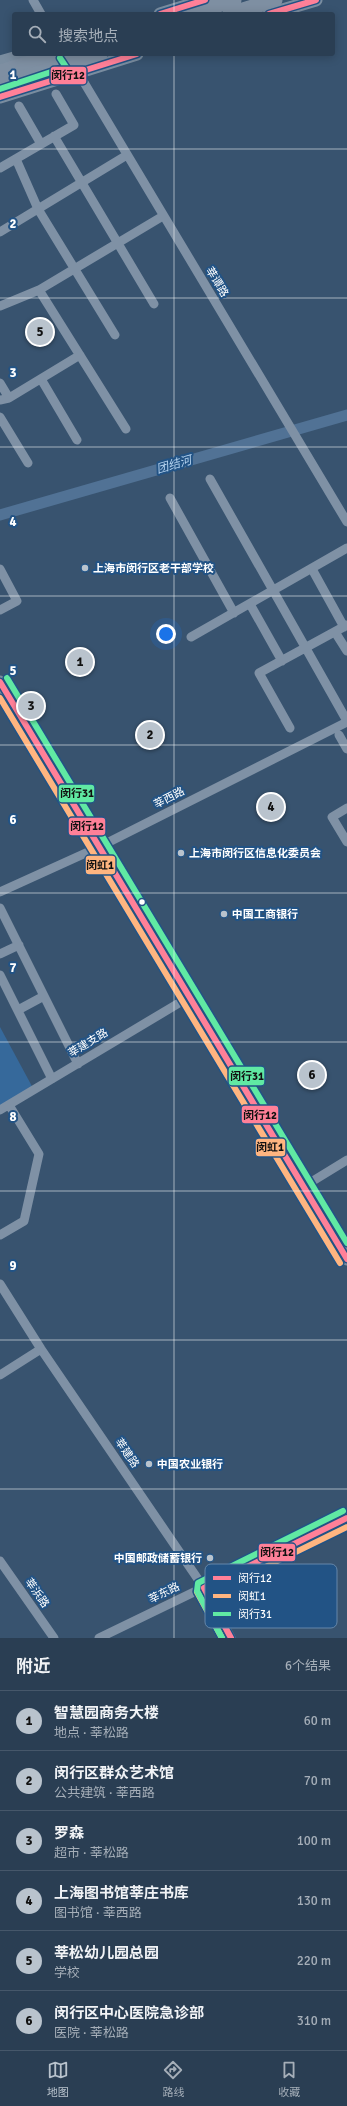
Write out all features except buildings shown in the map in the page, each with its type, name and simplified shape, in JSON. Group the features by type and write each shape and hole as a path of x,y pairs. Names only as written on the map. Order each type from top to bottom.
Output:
{"main road":[{"path":"166,12 205,0"},
{"path":"195,12 234,0"},
{"path":"237,12 276,0"},
{"path":"276,12 316,0"},
{"path":"0,62 21,56"},
{"path":"0,72 52,56"},
{"path":"0,85 94,56"},
{"path":"0,97 130,56"},
{"path":"0,682 347,1259"}],"street":[{"path":"33,0 40,12"},
{"name":"莘谭路","path":"68,56 347,522"},
{"path":"0,168 74,125 56,94"},
{"path":"19,106 41,144"},
{"path":"54,136 154,304"},
{"path":"1,229 38,209 127,155"},
{"path":"16,159 38,209 114,335"},
{"path":"0,306 39,290 163,216"},
{"path":"39,290 126,429"},
{"path":"0,383 4,399 41,379 80,355"},
{"path":"41,379 77,440"},
{"path":"0,417 28,462"},
{"path":"210,479 347,722"},
{"path":"170,498 234,612"},
{"path":"191,637 347,548"},
{"path":"0,569 17,601 0,610"},
{"path":"290,728 259,673 346,626 312,569"},
{"path":"250,604 282,661"},
{"path":"335,632 347,651"},
{"name":"莘西路","path":"0,892 99,847 347,722"},
{"path":"339,735 347,749"},
{"path":"347,808 332,817 347,842"},
{"path":"0,908 78,1064"},
{"path":"0,954 19,945"},
{"path":"0,975 52,1079"},
{"path":"18,1010 44,996"},
{"name":"莘建支路","path":"0,1110 189,997"},
{"path":"0,1235 24,1221 39,1154 9,1105"},
{"path":"303,1187 347,1160"},
{"name":"莘建路","path":"0,1284 41,1349 204,1588"},
{"path":"0,1375 41,1349"},
{"name":"莘东路","path":"253,1564 347,1518"},
{"name":"莘浜路","path":"0,1561 54,1638"},
{"name":"莘东路","path":"99,1638 204,1588"},
{"name":"莘建路","path":"226,1628 231,1638"}],"shaded area":[{"path":"0,1027 34,1090 0,1110"}],"waterway":[{"name":"团结河","path":"0,515 347,415"}],"transit line":[{"name":"闵行12","path":"166,12 205,0"},
{"name":"闵行12","path":"276,12 316,0"},
{"name":"闵行12","path":"0,97 131,56"},
{"name":"闵行31","path":"0,89 66,67 60,58"},
{"name":"闵行31","path":"7,678 347,1243"},
{"name":"闵行12","path":"0,682 347,1259"},
{"name":"闵虹1","path":"0,698 340,1263"},
{"name":"闵行31","path":"236,1564 343,1511"},
{"name":"闵行12","path":"253,1564 347,1518"},
{"name":"闵虹1","path":"271,1564 347,1527"},
{"name":"闵行31","path":"205,1580 198,1583 197,1591 205,1606"},
{"name":"闵虹1","path":"197,1592 205,1607"},
{"name":"闵虹1","path":"217,1628 222,1638"},
{"name":"闵行31","path":"217,1628 222,1638"},
{"name":"闵行12","path":"226,1628 231,1638"}],"place":[{"name":"莘松幼儿园总园","path":"40,332"},
{"name":"上海市闵行区老干部学校","path":"85,568"},
{"name":"智慧园商务大楼","path":"80,662"},
{"name":"罗森","path":"31,706"},
{"name":"闵行区群众艺术馆","path":"150,735"},
{"name":"上海图书馆莘庄书库","path":"271,807"},
{"name":"上海市闵行区信息化委员会","path":"181,853"},
{"name":"中国工商银行","path":"224,914"},
{"name":"闵行区中心医院急诊部","path":"312,1075"},
{"name":"中国农业银行","path":"149,1464"},
{"name":"中国邮政储蓄银行","path":"210,1558"}]}
